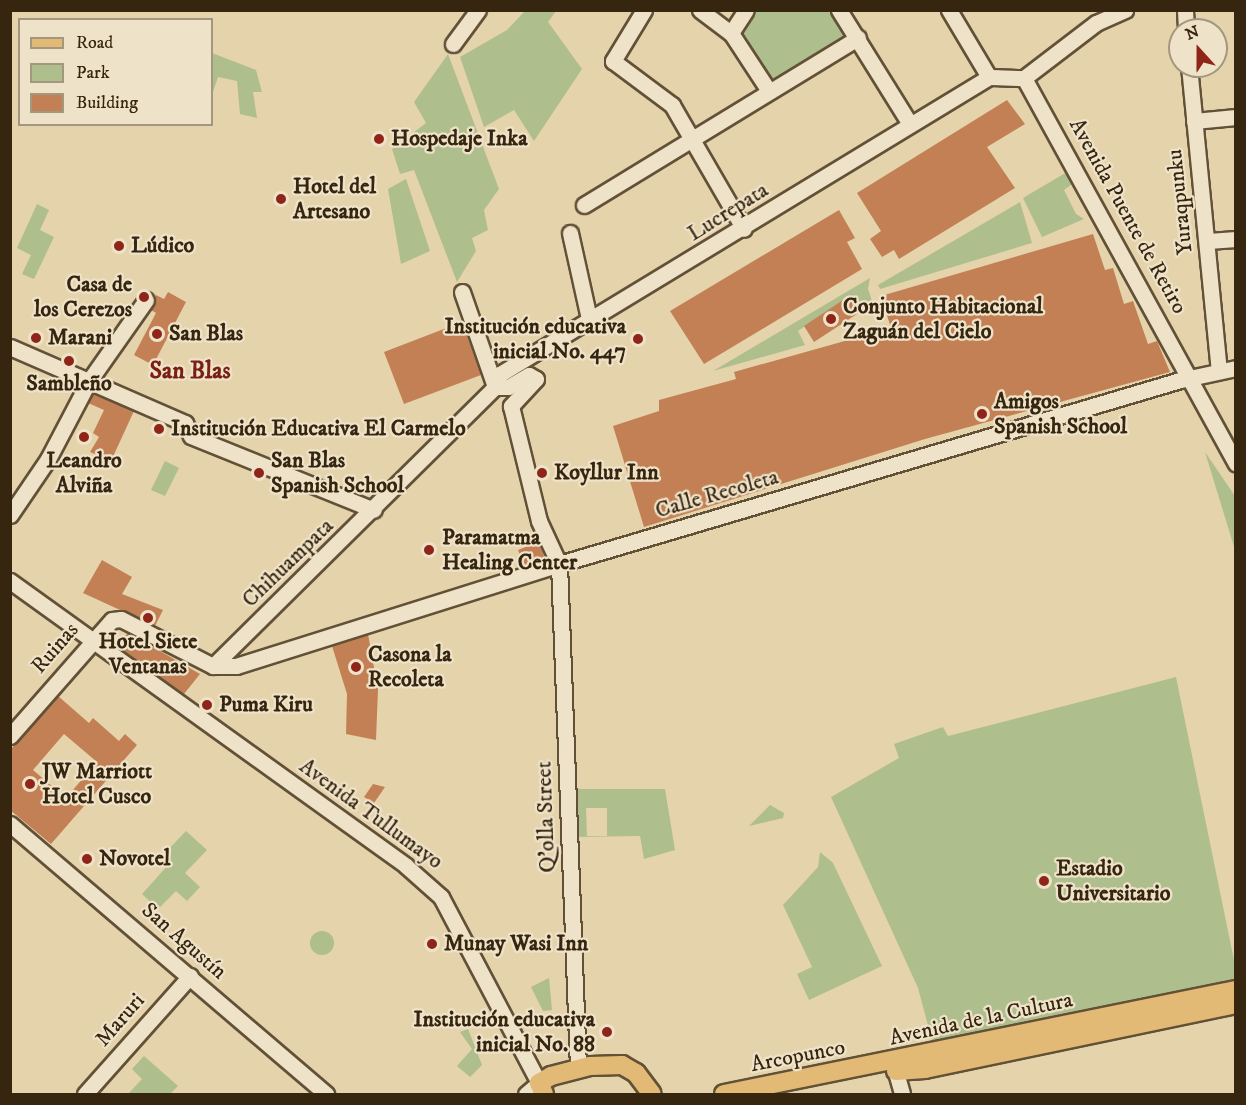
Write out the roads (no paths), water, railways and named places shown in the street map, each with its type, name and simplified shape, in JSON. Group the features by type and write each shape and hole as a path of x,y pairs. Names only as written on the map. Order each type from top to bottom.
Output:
{"main road":[{"name":"Avenida de la Cultura","path":"1145,1016 1236,990"},
{"name":"Avenida de la Cultura","path":"890,1066 1145,1016 1236,1004"},
{"path":"534,1091 578,1068 622,1065 645,1091"},
{"name":"Arcopunco","path":"724,1095 890,1066"}],"street":[{"path":"453,44 478,10"},
{"path":"644,10 613,61 672,105 744,229"},
{"path":"700,10 732,33 769,91"},
{"path":"732,33 746,10"},
{"path":"839,10 910,124"},
{"path":"949,10 989,77 1024,78 1096,23 1125,10"},
{"path":"584,205 858,38"},
{"name":"Lucrepata","path":"495,387 500,374 744,229 989,77"},
{"name":"Avenida Puente de Retiro","path":"1024,78 1191,377 1236,464"},
{"name":"Yuraqpunku","path":"1190,78 1219,370"},
{"path":"1194,122 1236,117"},
{"path":"570,233 590,322"},
{"path":"1208,241 1236,239"},
{"path":"462,292 495,387 508,387 529,375 536,379 511,406 539,521 559,564"},
{"path":"10,515 48,459 89,381 146,300"},
{"path":"10,347 186,423 191,436 374,510"},
{"name":"Calle Recoleta","path":"213,666 253,662 559,564 1191,377 1236,368"},
{"name":"Chihuampata","path":"213,666 374,510 495,387"},
{"name":"Q'olla Street","path":"559,564 578,1068"},
{"name":"Avenida Tullumayo","path":"10,581 92,638 406,867 441,897 534,1091"},
{"name":"Ruinas","path":"10,736 92,638 112,620 121,619 213,666"},
{"name":"San Agustín","path":"10,824 326,1095"},
{"name":"Maruri","path":"85,1095 189,976"},
{"path":"890,1066 903,1095"}],"place":[{"name":"Hospedaje Inka","path":"379,139"},
{"name":"Hotel del Artesano","path":"281,199"},
{"name":"Lúdico","path":"119,246"},
{"name":"Casa de los Cerezos","path":"144,297"},
{"name":"Conjunto Habitacional Zaguán del Cielo","path":"831,319"},
{"name":"San Blas","path":"157,334"},
{"name":"Marani","path":"36,338"},
{"name":"Institución educativa inicial No. 447","path":"638,339"},
{"name":"Sambleño","path":"69,361"},
{"name":"Amigos Spanish School","path":"982,414"},
{"name":"Institución Educativa El Carmelo","path":"159,429"},
{"name":"Leandro Alviña","path":"84,437"},
{"name":"San Blas Spanish School","path":"259,473"},
{"name":"Koyllur Inn","path":"542,473"},
{"name":"Paramatma Healing Center","path":"429,550"},
{"name":"Hotel Siete Ventanas","path":"148,618"},
{"name":"Casona la Recoleta","path":"356,667"},
{"name":"Puma Kiru","path":"207,705"},
{"name":"JW Marriott Hotel Cusco","path":"30,784"},
{"name":"Novotel","path":"87,859"},
{"name":"Estadio Universitario","path":"1044,881"},
{"name":"Munay Wasi Inn","path":"432,944"},
{"name":"Institución educativa inicial No. 88","path":"607,1032"}],"district":[{"name":"San Blas","path":"190,372"}]}
